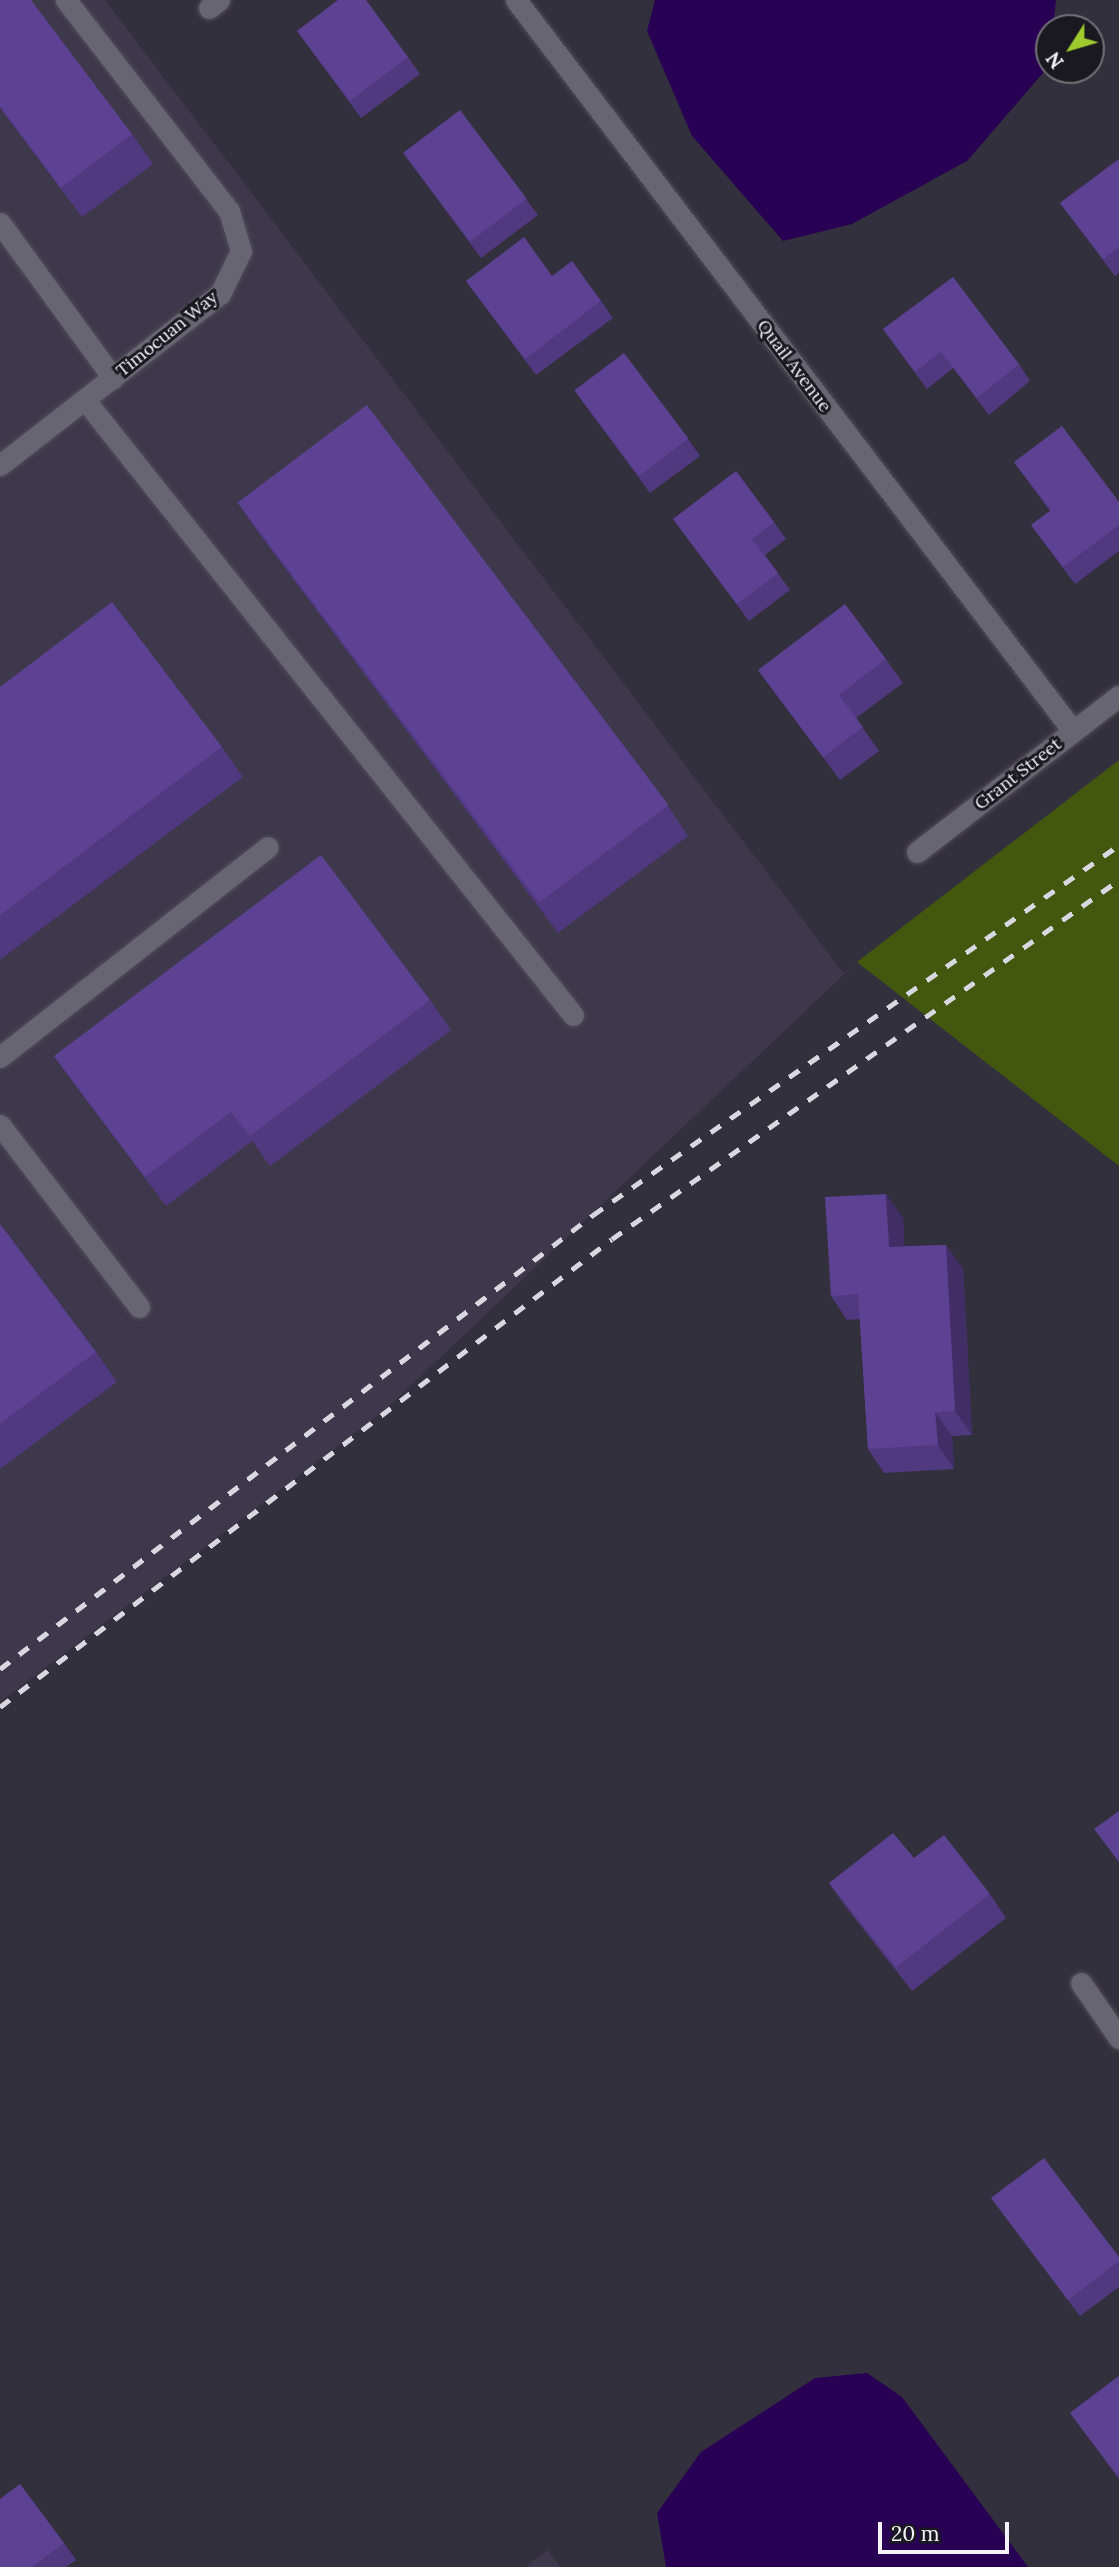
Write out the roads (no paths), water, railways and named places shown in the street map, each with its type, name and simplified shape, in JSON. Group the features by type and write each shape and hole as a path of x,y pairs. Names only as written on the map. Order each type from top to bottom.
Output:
{"street":[{"name":"Timocuan Way","path":"0,465 220,294 241,251 229,211 66,0"},
{"name":"Quail Avenue","path":"516,0 1073,731"},
{"path":"0,223 113,378"},
{"path":"85,400 573,1015"},
{"name":"Grant Street","path":"917,852 1119,696"},
{"path":"0,1057 268,847"},
{"path":"0,1125 139,1307"},
{"path":"1081,1983 1119,2038"}],"railway":[{"path":"0,1669 593,1215 1119,845"},
{"path":"0,1707 612,1239 1119,880"}]}
